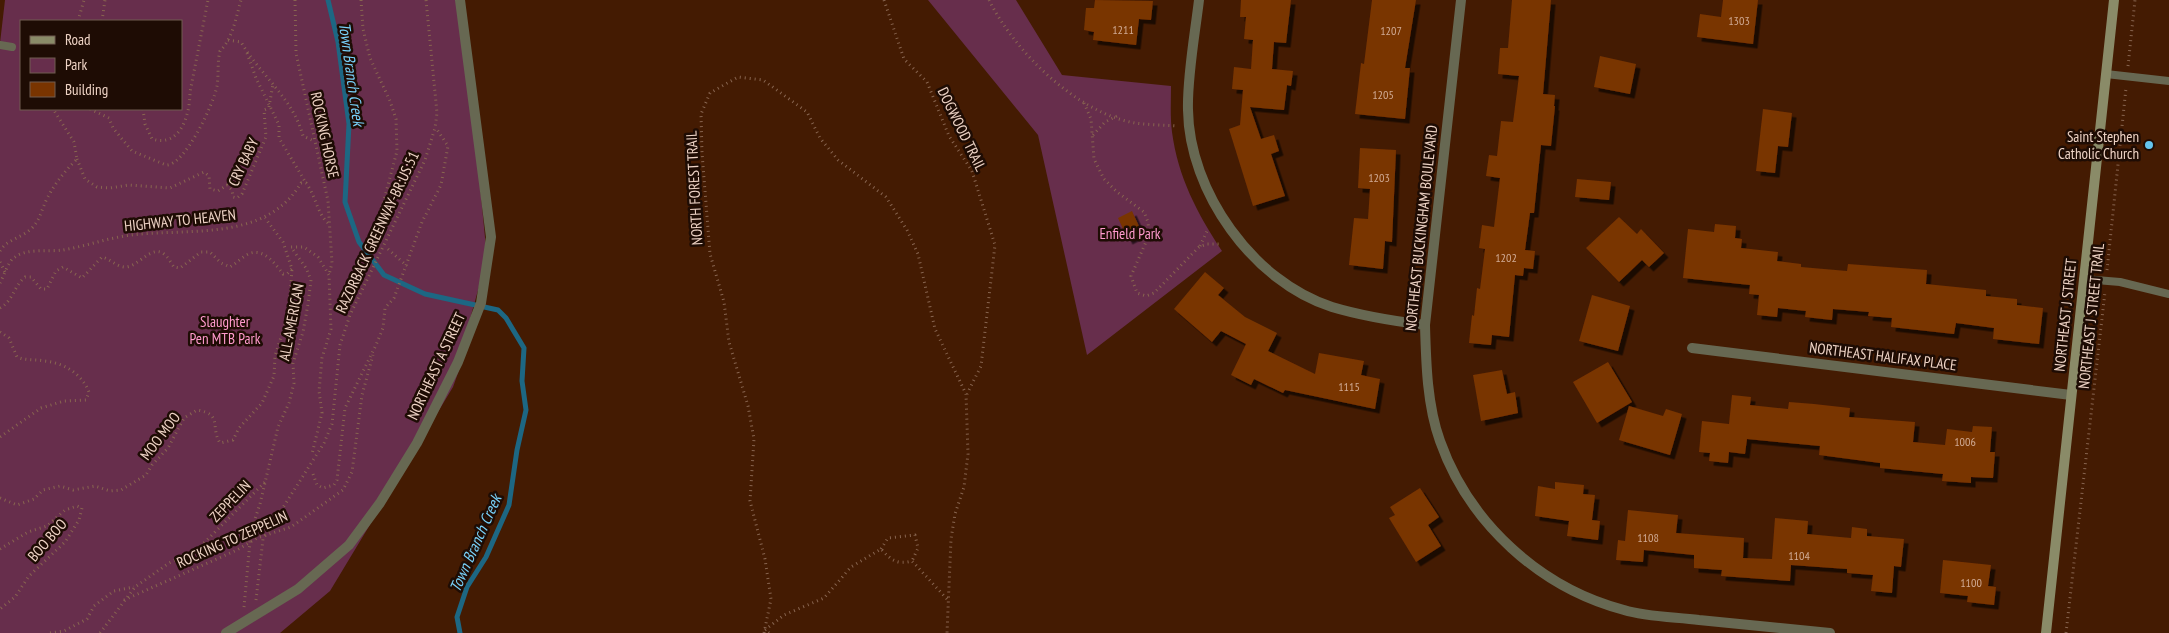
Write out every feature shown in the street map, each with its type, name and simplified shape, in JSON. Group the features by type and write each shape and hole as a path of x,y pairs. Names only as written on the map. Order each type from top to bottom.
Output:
{"street":[{"name":"NORTHEAST A STREET","path":"226,633 298,590 349,544 380,503 417,443 458,362 482,303 491,237 460,0"},
{"path":"1199,0 1188,109 1193,153 1210,198 1242,244 1282,282 1330,306 1382,319 1425,325"},
{"name":"NORTHEAST BUCKINGHAM BOULEVARD","path":"1461,0 1425,325 1427,374 1439,440 1459,485 1491,528 1534,569 1576,592 1624,610 1830,633"},
{"name":"NORTHEAST J STREET","path":"2046,633 2114,0"},
{"name":"NORTHEAST HALIFAX PLACE","path":"1692,348 2072,395"}],"lane":[{"path":"0,45 12,47"},
{"path":"2106,74 2169,81"},
{"path":"2084,279 2106,281 2169,294"}],"path":[{"path":"78,20 84,0"},
{"path":"102,20 105,0"},
{"path":"143,110 145,124 152,139 159,141 167,139 184,125 190,106 190,92 208,0"},
{"path":"92,110 109,118 113,128 132,151 170,166 178,162 193,141 210,106 217,86 220,51 228,40 241,0"},
{"name":"ROCKING HORSE","path":"295,0 296,53 328,201 332,262 329,275"},
{"path":"361,0 363,29 370,58 390,101 396,119 397,151 378,223 382,237"},
{"name":"RAZORBACK GREENWAY-BR:US:51","path":"256,608 262,539 324,443 332,424 340,345 350,314 425,160 435,128 438,113 426,0"},
{"name":"DOGWOOD TRAIL","path":"884,0 904,59 927,82 949,136 972,171 995,245 981,366 966,394"},
{"path":"989,0 999,19 1019,46 1084,103 1134,123 1190,127"},
{"name":"NORTHEAST J STREET TRAIL","path":"2066,633 2106,281 2135,0"},
{"path":"228,40 241,42 269,108"},
{"path":"247,53 273,83 296,117 303,136 315,142"},
{"name":"NORTH FOREST TRAIL","path":"764,631 771,599 765,559 750,502 754,439 748,406 729,342 724,302 710,254 701,114 710,92 738,77 763,80 806,112 820,138 838,160 886,197 907,230 918,254 935,330 966,394 968,454 964,486 950,538 947,633"},
{"path":"269,108 273,83"},
{"path":"1084,103 1091,119 1094,159 1104,179 1117,192 1144,212 1148,222 1147,241 1131,276 1137,293 1146,296 1154,294 1199,247 1208,229"},
{"name":"CRY BABY","path":"77,159 85,179 97,187 110,188 129,185 170,188 204,172 209,176 210,189 218,191 227,185 232,190 233,197 237,198 242,194 266,137 264,110 269,108 279,125 281,143 306,183"},
{"path":"0,251 4,244 33,228 43,211 48,196 63,173 77,159 74,142 54,110"},
{"path":"1092,135 1105,122 1117,116"},
{"path":"313,474 317,485 323,488 334,485 337,480 345,408 376,345 383,328 385,308 394,298 422,222 440,185 448,146 435,128"},
{"name":"HIGHWAY TO HEAVEN","path":"0,283 6,274 12,258 19,254 64,250 132,235 232,228 265,218 286,204 301,183 306,183"},
{"path":"306,183 312,192 321,216 329,224"},
{"name":"MOO MOO","path":"0,498 17,505 34,499 43,490 60,486 73,490 95,486 110,491 121,490 146,474 168,448 184,418 197,410 212,415 216,421 216,435 220,443 233,440 239,428 262,403 274,376 276,356 289,312 292,269 283,242 265,218"},
{"path":"283,242 291,247 304,247 318,257 329,275"},
{"path":"1199,247 1207,244 1221,244"},
{"name":"ALL-AMERICAN","path":"244,614 251,531 278,427 290,403 294,383 293,363 303,332 311,280 306,268 291,247"},
{"path":"388,248 407,266"},
{"path":"0,308 12,298 15,288 25,278 31,277 41,289 47,289 56,271 62,266 82,278 102,257 123,267 132,266 146,255 160,252 166,255 174,267 180,268 201,252 210,252 221,263 230,267 250,253 260,253 272,260 283,274 287,274 292,269"},
{"path":"0,262 6,274"},
{"name":"ALL-AMERICAN","path":"312,454 322,414 319,391 322,358 331,329 329,275"},
{"path":"0,332 9,338 17,357 24,360 46,361 68,368 84,380 89,392 86,400 64,401 41,408 0,437"},
{"name":"ROCKING TO ZEPPELIN","path":"124,600 237,550 258,538 291,527 343,490 352,472 362,395 376,345"},
{"name":"ZEPPELIN","path":"100,633 135,586 169,563 198,549 265,481"},
{"name":"BOO BOO","path":"0,549 28,532 47,526 65,510 77,506 82,508 79,520 65,542 29,576 15,597 0,609"},
{"path":"769,633 764,631 784,615 824,598 850,567 881,549 888,538 915,535 918,548 912,561 905,563 892,561 881,549"},
{"path":"912,561 947,599"},
{"path":"50,633 64,631 87,619 94,606 114,591 135,586"}],"green space":[{"name":"Slaughter Pen MTB Park","path":"5,0 462,0 487,258 463,344 463,359 453,387 330,591 280,633 0,633 0,43"},
{"name":"Enfield Park","path":"928,0 1016,0 1062,75 1171,86 1171,126 1179,164 1197,209 1222,251 1087,355 1038,135"}],"building":[{"path":"1095,0 1153,1 1151,20 1139,19 1136,45 1093,40 1094,32 1084,30 1086,8 1094,8"},
{"path":"1241,0 1291,0 1286,43 1274,42 1272,69 1293,71 1291,86 1287,85 1284,110 1250,107 1261,139 1274,135 1279,151 1271,154 1285,196 1253,206 1229,129 1240,125 1243,90 1232,89 1234,67 1251,69 1253,40 1244,39 1246,17 1240,17"},
{"path":"1372,0 1416,0 1405,68 1410,68 1405,119 1355,114 1361,63 1364,64"},
{"path":"1512,0 1551,0 1543,94 1555,95 1551,146 1541,145 1534,213 1530,213 1525,250 1535,251 1533,269 1524,268 1523,276 1515,275 1509,337 1492,335 1491,345 1469,343 1477,288 1480,289 1485,249 1479,248 1482,225 1494,227 1500,178 1486,176 1489,155 1497,156 1501,121 1513,122 1519,76 1498,74 1500,48 1508,48"},
{"path":"1723,0 1758,0 1753,44 1697,37 1700,14 1721,17"},
{"path":"1600,56 1636,64 1630,94 1594,87"},
{"path":"1763,109 1792,113 1788,147 1778,146 1775,173 1756,171"},
{"path":"1360,148 1396,150 1392,242 1385,241 1383,269 1349,265 1354,218 1368,219 1370,189 1358,188"},
{"path":"1577,179 1611,182 1609,200 1575,197"},
{"path":"1132,211 1142,233 1128,240 1118,218"},
{"path":"1619,217 1637,234 1641,229 1664,253 1649,267 1642,260 1619,282 1586,248"},
{"path":"1715,224 1736,226 1735,238 1742,239 1741,248 1778,252 1777,261 1801,264 1801,267 1847,271 1848,264 1927,270 1926,284 1986,290 1986,296 2017,299 2017,305 2043,308 2039,344 1993,339 1994,328 1956,323 1954,334 1891,327 1892,318 1868,316 1869,312 1833,309 1832,320 1805,317 1806,311 1778,308 1777,317 1757,315 1759,295 1749,294 1750,285 1683,278 1688,229 1714,232"},
{"path":"1205,272 1224,288 1218,295 1245,317 1277,333 1268,351 1315,374 1319,353 1364,361 1361,375 1380,379 1375,409 1285,390 1283,393 1254,379 1251,385 1231,375 1246,344 1221,331 1212,342 1174,309"},
{"path":"1592,295 1630,306 1618,351 1579,341"},
{"path":"1608,362 1632,402 1597,423 1573,382"},
{"path":"1502,370 1507,394 1515,392 1518,413 1481,421 1473,375"},
{"path":"1732,395 1751,397 1750,405 1788,409 1789,402 1814,404 1850,408 1849,417 1915,422 1913,442 1945,445 1947,429 1972,432 1973,426 1992,427 1990,452 1995,452 1993,478 1971,477 1971,483 1942,481 1943,474 1880,468 1880,463 1819,455 1820,446 1747,439 1745,454 1729,452 1728,463 1709,461 1710,453 1699,452 1702,421 1729,424"},
{"path":"1629,406 1663,416 1666,409 1682,414 1670,455 1619,440"},
{"path":"1555,482 1584,485 1583,494 1595,495 1592,520 1600,521 1598,540 1567,536 1569,521 1535,516 1538,486 1555,489"},
{"path":"1420,488 1439,517 1428,525 1441,546 1416,562 1389,518 1395,515 1390,507"},
{"path":"1628,510 1678,515 1676,533 1744,538 1743,558 1772,559 1775,518 1808,521 1807,534 1851,538 1852,527 1867,529 1867,536 1904,539 1901,567 1894,566 1892,593 1871,591 1873,575 1847,573 1847,569 1791,565 1790,581 1721,576 1722,570 1694,568 1694,555 1644,550 1643,562 1616,560 1618,540 1625,541"},
{"path":"1943,560 1991,565 1988,586 1996,587 1994,605 1967,602 1968,596 1940,593"}],"waterway":[{"name":"Town Branch Creek","path":"328,0 338,42 349,124 345,202 359,242 384,275 425,294 498,310 506,318 524,348 522,381 526,410 517,450 509,505 486,557 467,587 457,617 460,633"}],"place":[{"name":"Saint Stephen Catholic Church","path":"2149,145"}]}
